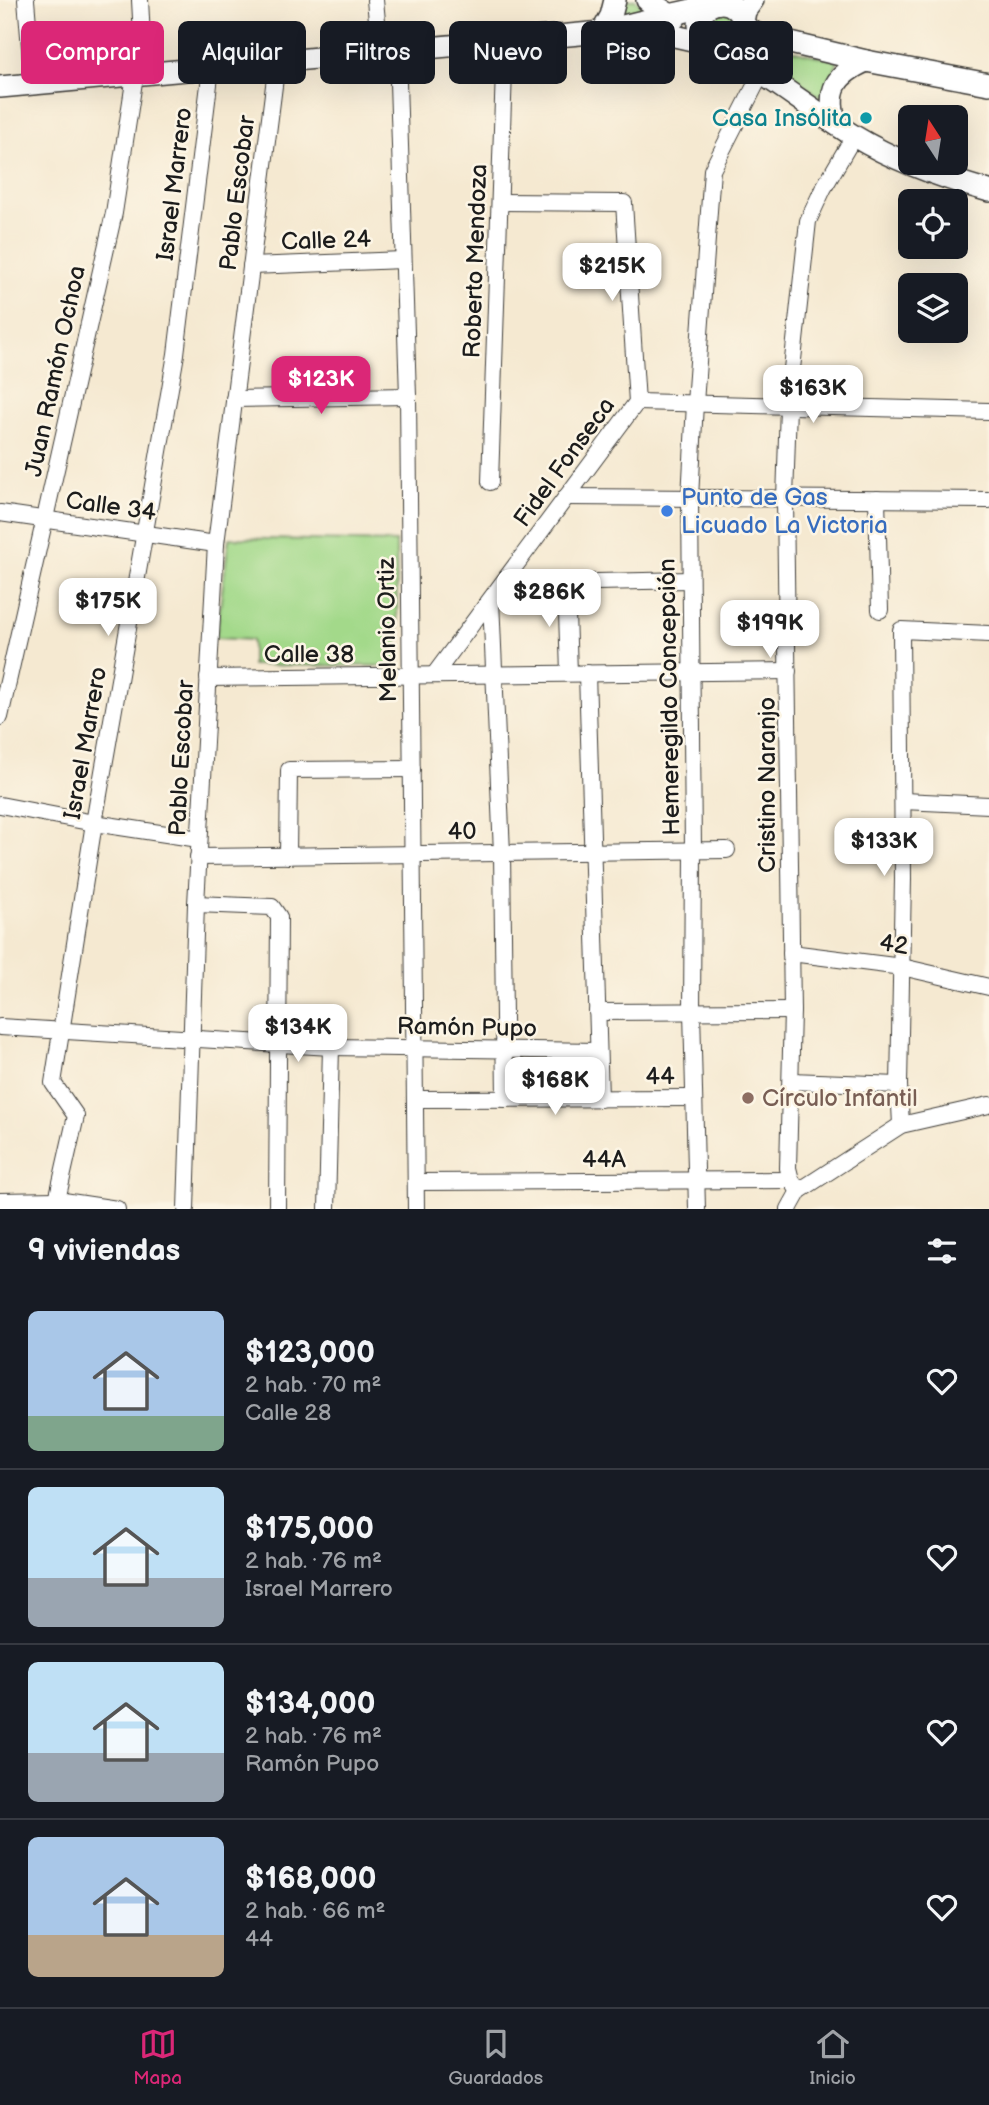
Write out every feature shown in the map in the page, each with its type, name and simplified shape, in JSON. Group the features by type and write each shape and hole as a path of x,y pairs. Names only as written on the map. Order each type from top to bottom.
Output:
{"main road":[{"path":"608,21 615,0"},
{"path":"648,0 689,28"},
{"path":"743,21 745,11 753,0"},
{"path":"642,21 718,1 734,8 742,21"},
{"path":"699,21 706,9 718,1"},
{"path":"793,44 866,61 989,84"},
{"path":"836,124 831,107 833,92 847,69 866,61"},
{"path":"0,87 33,84"},
{"path":"779,84 854,136 889,155 989,191"}],"street":[{"path":"26,0 28,21"},
{"name":"Juan Ramón Ochoa","path":"140,0 140,21"},
{"name":"Melanio Ortiz","path":"375,0 381,21"},
{"name":"Juan Ramón Ochoa","path":"0,717 114,213 138,84"},
{"name":"Israel Marrero","path":"55,1204 76,1116 53,1083 60,1032 176,354 209,84"},
{"name":"Pablo Escobar","path":"186,1209 198,857 216,544 274,84"},
{"name":"Melanio Ortiz","path":"391,84 403,260 408,396 416,1209"},
{"name":"Roberto Mendoza","path":"490,482 504,84"},
{"name":"Hemeregildo Concepción","path":"697,1209 692,1011 690,498 712,170 756,84"},
{"name":"Cristino Naranjo","path":"795,1186 788,1168 792,1010 786,499 788,405 808,221 854,136"},
{"name":"Fidel Fonseca","path":"434,676 637,402 624,203 501,202"},
{"name":"Calle 24","path":"251,266 403,260"},
{"path":"234,399 408,396"},
{"path":"637,402 989,411"},
{"path":"566,497 989,500"},
{"path":"877,499 880,610"},
{"name":"Calle 34","path":"0,513 216,544"},
{"path":"504,584 690,580"},
{"path":"566,583 569,673"},
{"path":"491,600 502,853 505,1099"},
{"path":"901,1125 901,630 989,634"},
{"name":"Calle 38","path":"208,678 788,671"},
{"path":"587,673 600,1100"},
{"path":"288,856 289,770 412,769"},
{"path":"902,801 989,805"},
{"path":"0,805 199,839"},
{"name":"40","path":"198,857 727,850"},
{"path":"196,904 272,907 279,917 277,1209"},
{"name":"42","path":"791,953 902,967 989,987"},
{"path":"597,1012 792,1010"},
{"name":"Ramón Pupo","path":"0,1027 278,1045 598,1051"},
{"path":"327,1209 331,1047"},
{"path":"791,1081 899,1085"},
{"name":"44","path":"416,1099 694,1098"},
{"path":"789,1209 795,1186 901,1125 989,1105"},
{"name":"44A","path":"417,1182 696,1182 795,1186"},
{"path":"0,1201 117,1209"}],"green space":[{"path":"626,0 635,0 656,13 622,21"},
{"path":"729,9 735,14 737,21 702,21 703,17"},
{"path":"793,50 838,61 824,100 793,77"},
{"path":"229,538 396,542 398,666 252,665 252,640 216,638"}],"place":[{"name":"Casa Insólita","path":"866,118"},
{"name":"Punto de Gas Licuado La Victoria","path":"667,511"},
{"name":"Círculo Infantil","path":"748,1098"}]}
